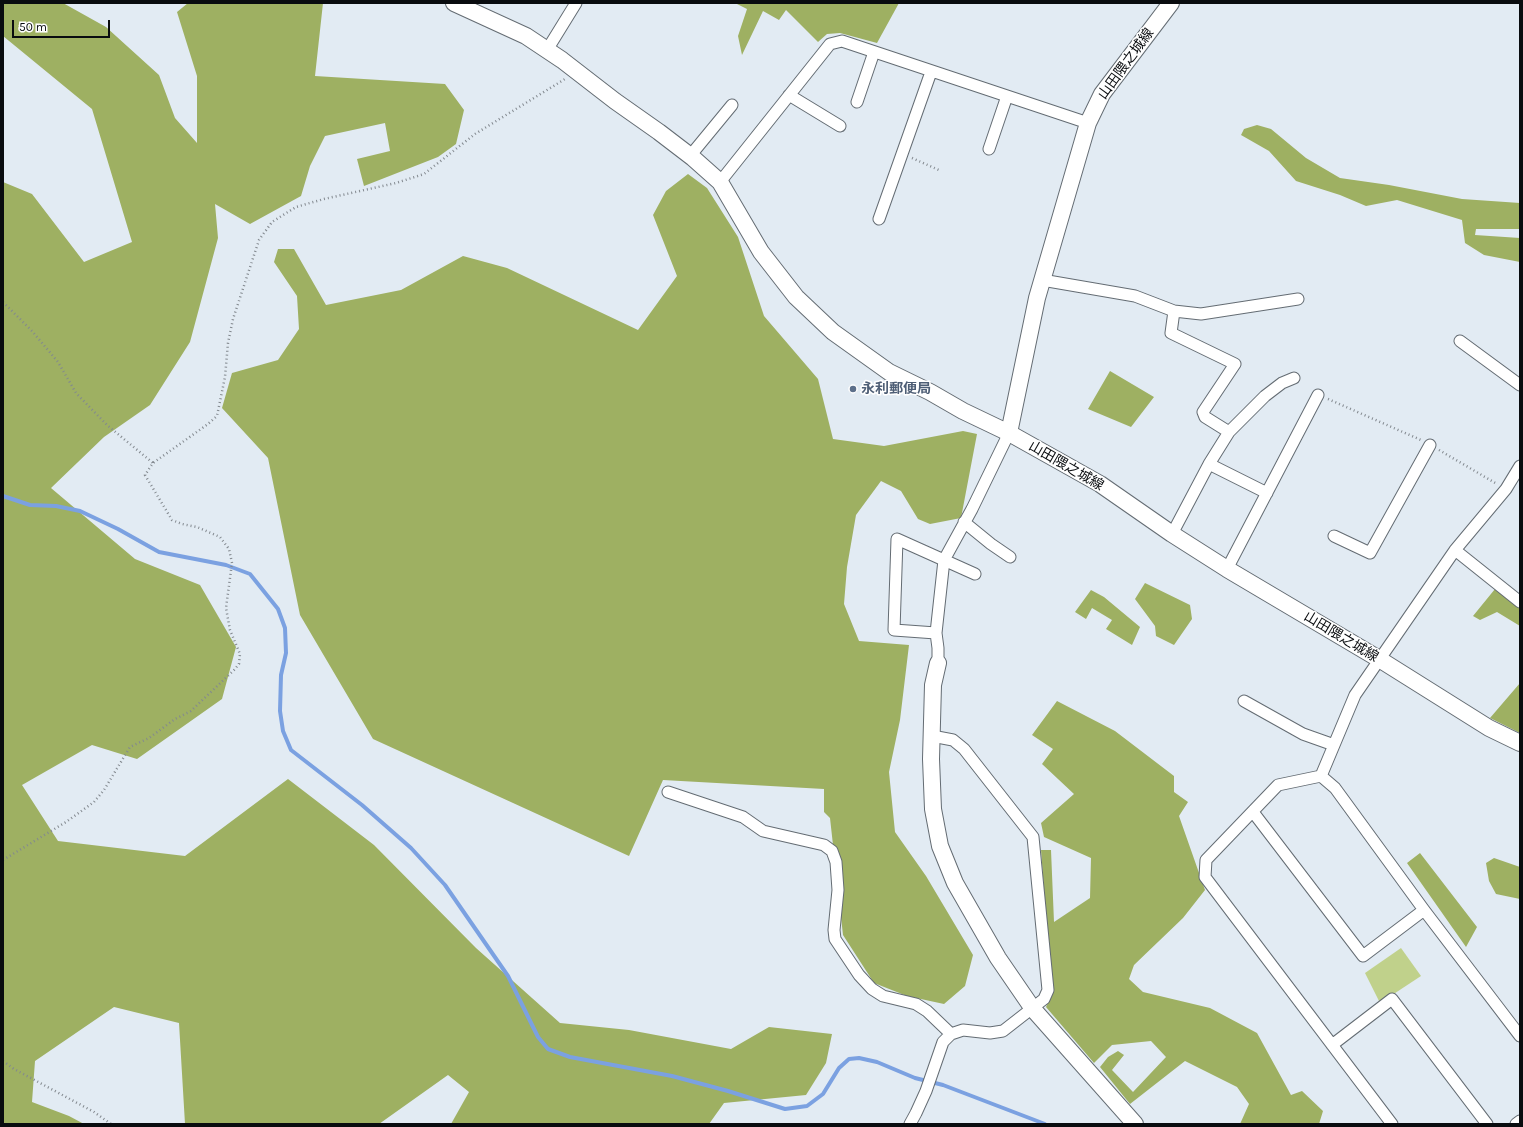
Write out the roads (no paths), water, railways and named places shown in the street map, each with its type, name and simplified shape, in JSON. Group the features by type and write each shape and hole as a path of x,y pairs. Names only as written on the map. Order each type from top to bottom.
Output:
{"street":[{"path":"454,3 526,36 547,50 690,156 720,182 762,252 796,297 833,332 889,372 930,392 963,411 1009,433 944,560 936,633 938,664 933,685 933,809 940,846 955,883 998,958 1033,1009 1135,1124"},
{"path":"547,50 576,3"},
{"name":"山田隈之城線","path":"1171,3 1102,94 1088,123 1037,298 1009,433 1100,484 1172,534 1227,569 1379,659 1489,728 1520,743"},
{"path":"720,182 830,44 842,41 931,72 1088,123"},
{"path":"857,102 874,52"},
{"path":"879,219 904,152 931,72"},
{"path":"789,95 840,126"},
{"path":"989,149 1007,96"},
{"path":"690,156 732,105"},
{"path":"1042,280 1136,296 1174,311 1201,314 1298,299"},
{"path":"1174,311 1172,333 1235,364 1203,412 1205,417 1229,432"},
{"path":"1460,341 1520,385"},
{"path":"1172,534 1209,464 1229,432 1265,396 1282,383 1294,378"},
{"path":"1227,569 1318,395"},
{"path":"1334,536 1370,553 1430,445"},
{"path":"1209,464 1267,493"},
{"path":"1321,776 1355,696 1455,550 1506,489 1520,466"},
{"path":"964,522 1010,557"},
{"path":"936,633 894,630 897,539 975,574"},
{"path":"1455,550 1520,602"},
{"path":"1244,701 1303,734 1334,746"},
{"path":"910,1124 926,1090 944,1042 951,1034 963,1030 990,1032 1003,1031 1044,999 1048,990 1033,837 964,749 953,740 932,736"},
{"path":"1321,776 1278,785 1206,860 1205,877 1392,1124"},
{"path":"1321,776 1335,788 1424,910 1520,1036"},
{"path":"668,792 743,818 763,831 824,845 832,851 836,862 838,890 834,930 835,939 859,975 872,989 883,996 916,1004 951,1034"},
{"path":"1253,812 1362,956 1424,910"},
{"path":"1332,1045 1392,999 1487,1124"},
{"path":"1516,1124 1520,1121"}],"waterway":[{"path":"3,496 30,505 56,506 80,511 118,529 159,552 226,565 250,574 278,609 285,628 286,653 281,675 280,711 283,731 291,750 362,805 411,848 445,885 508,976 538,1037 548,1049 570,1057 672,1076 728,1091 785,1109 807,1106 823,1094 839,1068 849,1059 859,1058 877,1062 915,1078 943,1085 1045,1124"}],"place":[{"name":"永利郵便局","path":"853,389"}]}
